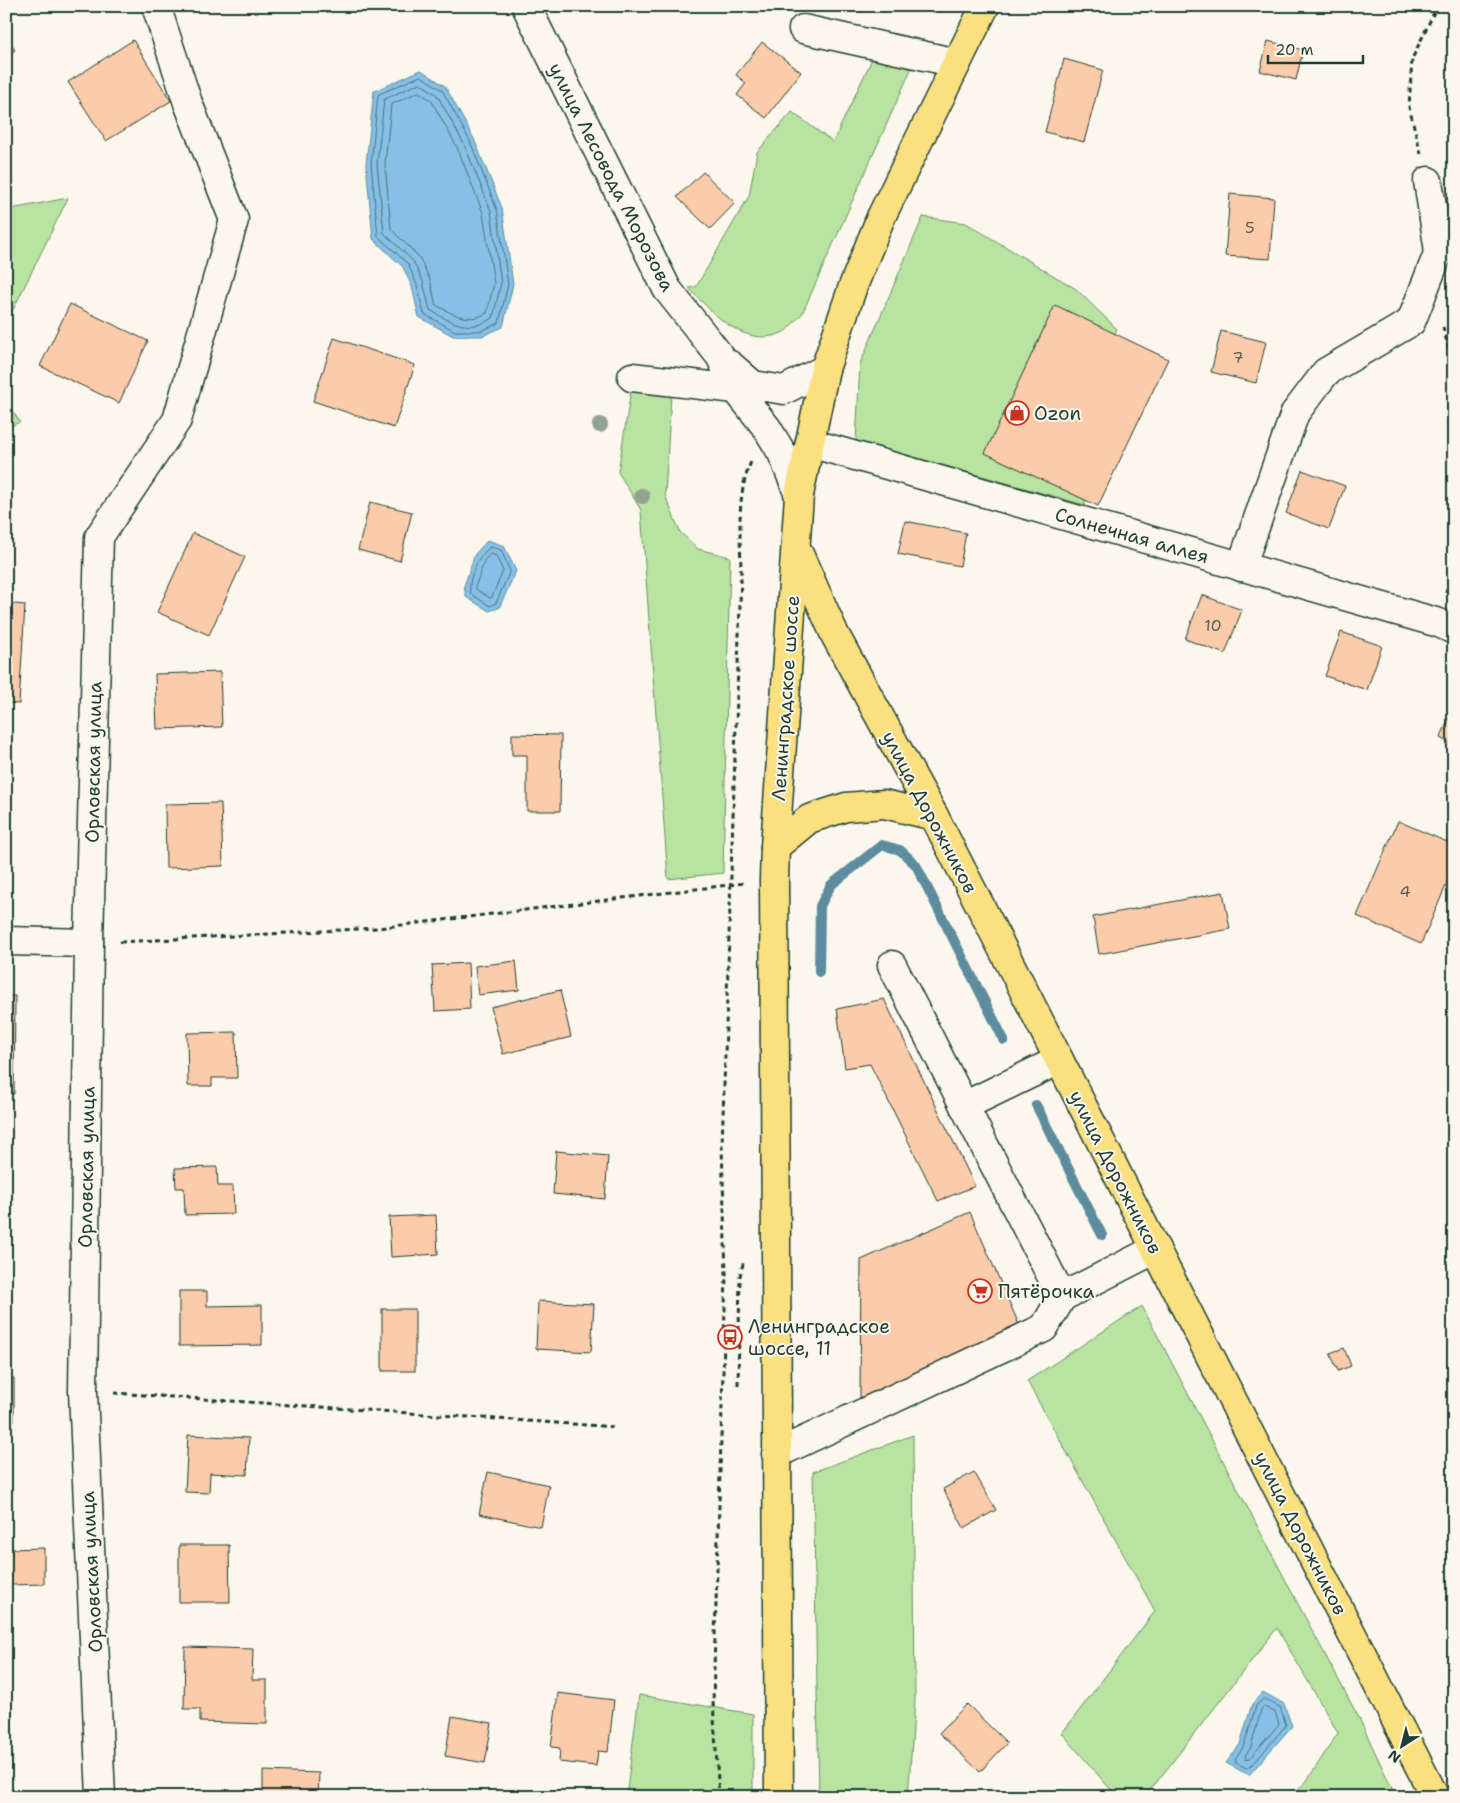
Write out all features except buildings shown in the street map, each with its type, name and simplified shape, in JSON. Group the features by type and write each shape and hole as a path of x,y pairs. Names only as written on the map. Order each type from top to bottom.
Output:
{"main road":[{"name":"Ленинградское шоссе","path":"779,1797 774,847 799,495 825,369 852,289 880,217 985,6"},
{"name":"улица Дорожников","path":"796,548 835,635 934,816 1435,1797"},
{"path":"774,847 809,819 846,807 884,804 934,816"}],"street":[{"name":"Орловская улица","path":"101,1797 83,1391 89,943 98,537 176,420 234,220 188,103 156,6"},
{"name":"улица Лесовода Морозова","path":"526,6 667,289 720,356 736,389 767,428 782,453 799,495"},
{"path":"803,29 957,63"},
{"path":"1241,566 1295,413 1326,372 1411,322 1439,251 1428,181"},
{"path":"720,356 753,385 784,390 825,369"},
{"path":"632,377 736,389"},
{"name":"Солнечная аллея","path":"810,443 1447,627"},
{"path":"6,942 89,943"},
{"path":"892,965 1062,1297"},
{"path":"964,1106 1059,1060"},
{"path":"776,1454 1044,1328 1062,1297 1156,1250"}],"path":[{"path":"1428,181 1409,107 1412,59 1437,6"},
{"path":"719,1797 713,1702 726,1275 722,1146 732,884 741,508 746,472 767,428"},
{"path":"1447,627 1454,555"},
{"path":"89,943 378,928 774,880"},
{"path":"738,1385 740,1276 745,1251"},
{"path":"83,1391 616,1427"}],"green space":[{"path":"872,59 913,65 802,314 782,333 768,337 755,336 730,326 708,308 689,288 696,287 749,196 757,152 792,112 833,142"},
{"path":"68,198 6,324 6,210"},
{"path":"923,217 966,223 1076,289 1117,329 1098,374 1087,458 1085,505 856,441 860,364"},
{"path":"631,390 671,395 665,495 680,532 698,549 730,557 723,873 668,879 641,510 618,472"},
{"path":"6,402 20,422 6,428"},
{"path":"1142,1306 1360,1720 1396,1797 1289,1797 1306,1782 1338,1733 1277,1628 1145,1797 1117,1797 1062,1733 1155,1611 1027,1381"},
{"path":"913,1435 915,1701 908,1797 819,1797 813,1472"},
{"path":"639,1695 753,1714 753,1797 626,1797"}],"water":[{"path":"421,70 445,86 474,139 502,208 513,284 503,327 482,336 453,336 419,317 412,287 403,267 373,239 366,164 374,91"},
{"path":"488,540 504,546 516,571 499,608 489,611 466,597 464,586 475,554"},
{"path":"1263,1692 1284,1704 1292,1726 1249,1775 1226,1763 1240,1744 1252,1704"}],"waterway":[{"path":"819,972 820,906 831,885 882,845 900,850 916,865 1004,1040"},
{"path":"1036,1105 1102,1235"}],"place":[{"name":"Ozon","path":"1017,413"},
{"name":"Пятёрочка","path":"980,1291"},
{"name":"Ленинградское шоссе, 11","path":"730,1337"}]}
